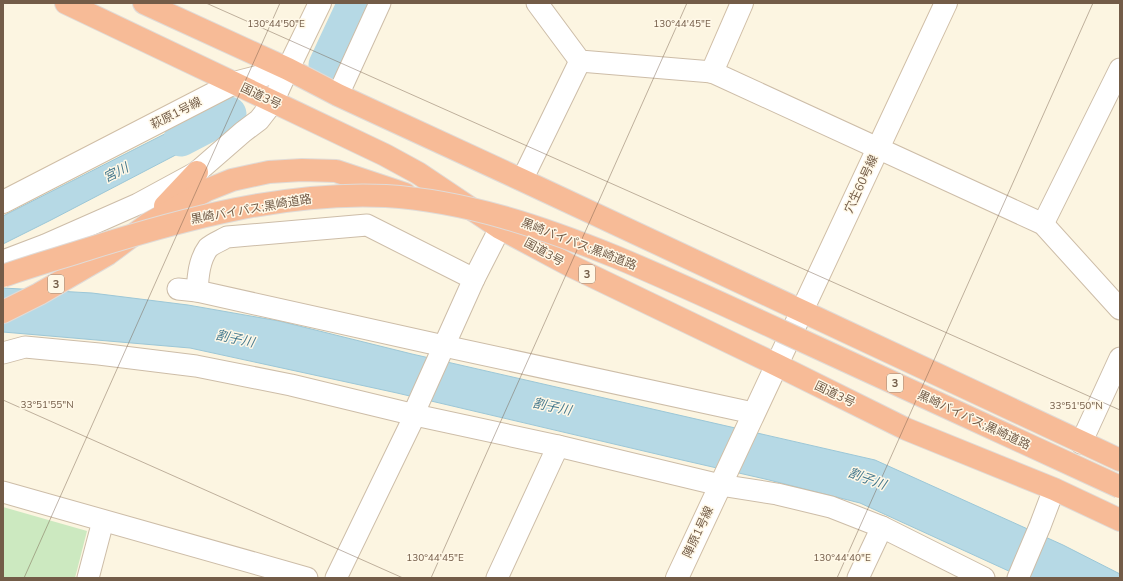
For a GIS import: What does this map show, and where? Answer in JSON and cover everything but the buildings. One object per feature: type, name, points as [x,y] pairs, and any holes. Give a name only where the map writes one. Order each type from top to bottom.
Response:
[{"type":"highway","name":"国道3号","points":[[66,3],[385,155],[418,173],[500,228],[571,266],[906,429],[1054,489],[1120,520]]},
{"type":"highway","name":"3","points":[[144,3],[288,69],[338,95],[1120,460]]},
{"type":"highway","name":"3","points":[[3,312],[39,294],[108,254],[148,224],[207,190],[232,180],[269,172],[302,170],[336,171],[500,228]]},
{"type":"highway","name":"3","points":[[148,224],[197,172]]},
{"type":"highway","name":"黒崎バイパス;黒崎道路","points":[[3,276],[204,215],[266,204],[327,197],[386,196],[450,204],[507,218],[578,241],[670,279],[1120,487]]},
{"type":"street","points":[[3,261],[44,245],[138,204],[197,172],[243,132],[260,120],[273,102],[320,3]]},
{"type":"street","points":[[338,95],[380,3]]},
{"type":"street","points":[[537,3],[580,60],[712,72],[1043,224],[1120,309]]},
{"type":"street","points":[[712,72],[742,3]]},
{"type":"street","name":"穴生60号線","points":[[751,417],[802,312],[946,3]]},
{"type":"street","points":[[522,180],[580,60]]},
{"type":"street","points":[[1043,224],[1112,108],[1120,68]]},
{"type":"street","name":"萩原1号線","points":[[3,202],[234,83],[288,69]]},
{"type":"street","points":[[474,279],[367,225],[227,237],[209,248],[202,260],[198,277],[188,290],[443,350],[751,417]]},
{"type":"street","points":[[336,578],[416,410],[474,279],[500,228]]},
{"type":"street","points":[[3,353],[25,347],[99,354],[196,366],[416,410],[558,446],[723,479],[831,507],[882,527],[984,578]]},
{"type":"street","points":[[1081,443],[1120,358]]},
{"type":"street","name":"陣原1号線","points":[[677,578],[751,417]]},
{"type":"street","points":[[497,578],[558,446]]},
{"type":"street","points":[[1018,578],[1054,489]]},
{"type":"street","points":[[3,492],[308,578]]},
{"type":"street","points":[[88,578],[103,521]]},
{"type":"street","points":[[858,578],[882,527]]},
{"type":"green space","points":[[3,507],[87,531],[75,578],[3,578]]},
{"type":"water","points":[[210,111],[237,123],[3,244],[3,216]]},
{"type":"water","name":"割子川","points":[[3,288],[92,293],[188,305],[279,321],[412,354],[875,460],[1063,545],[1120,574],[1120,578],[1024,578],[860,503],[765,479],[397,393],[190,348],[3,332]]},
{"type":"waterway","name":"宮川","points":[[326,65],[355,3]]},
{"type":"waterway","name":"宮川","points":[[181,139],[229,114]]}]
